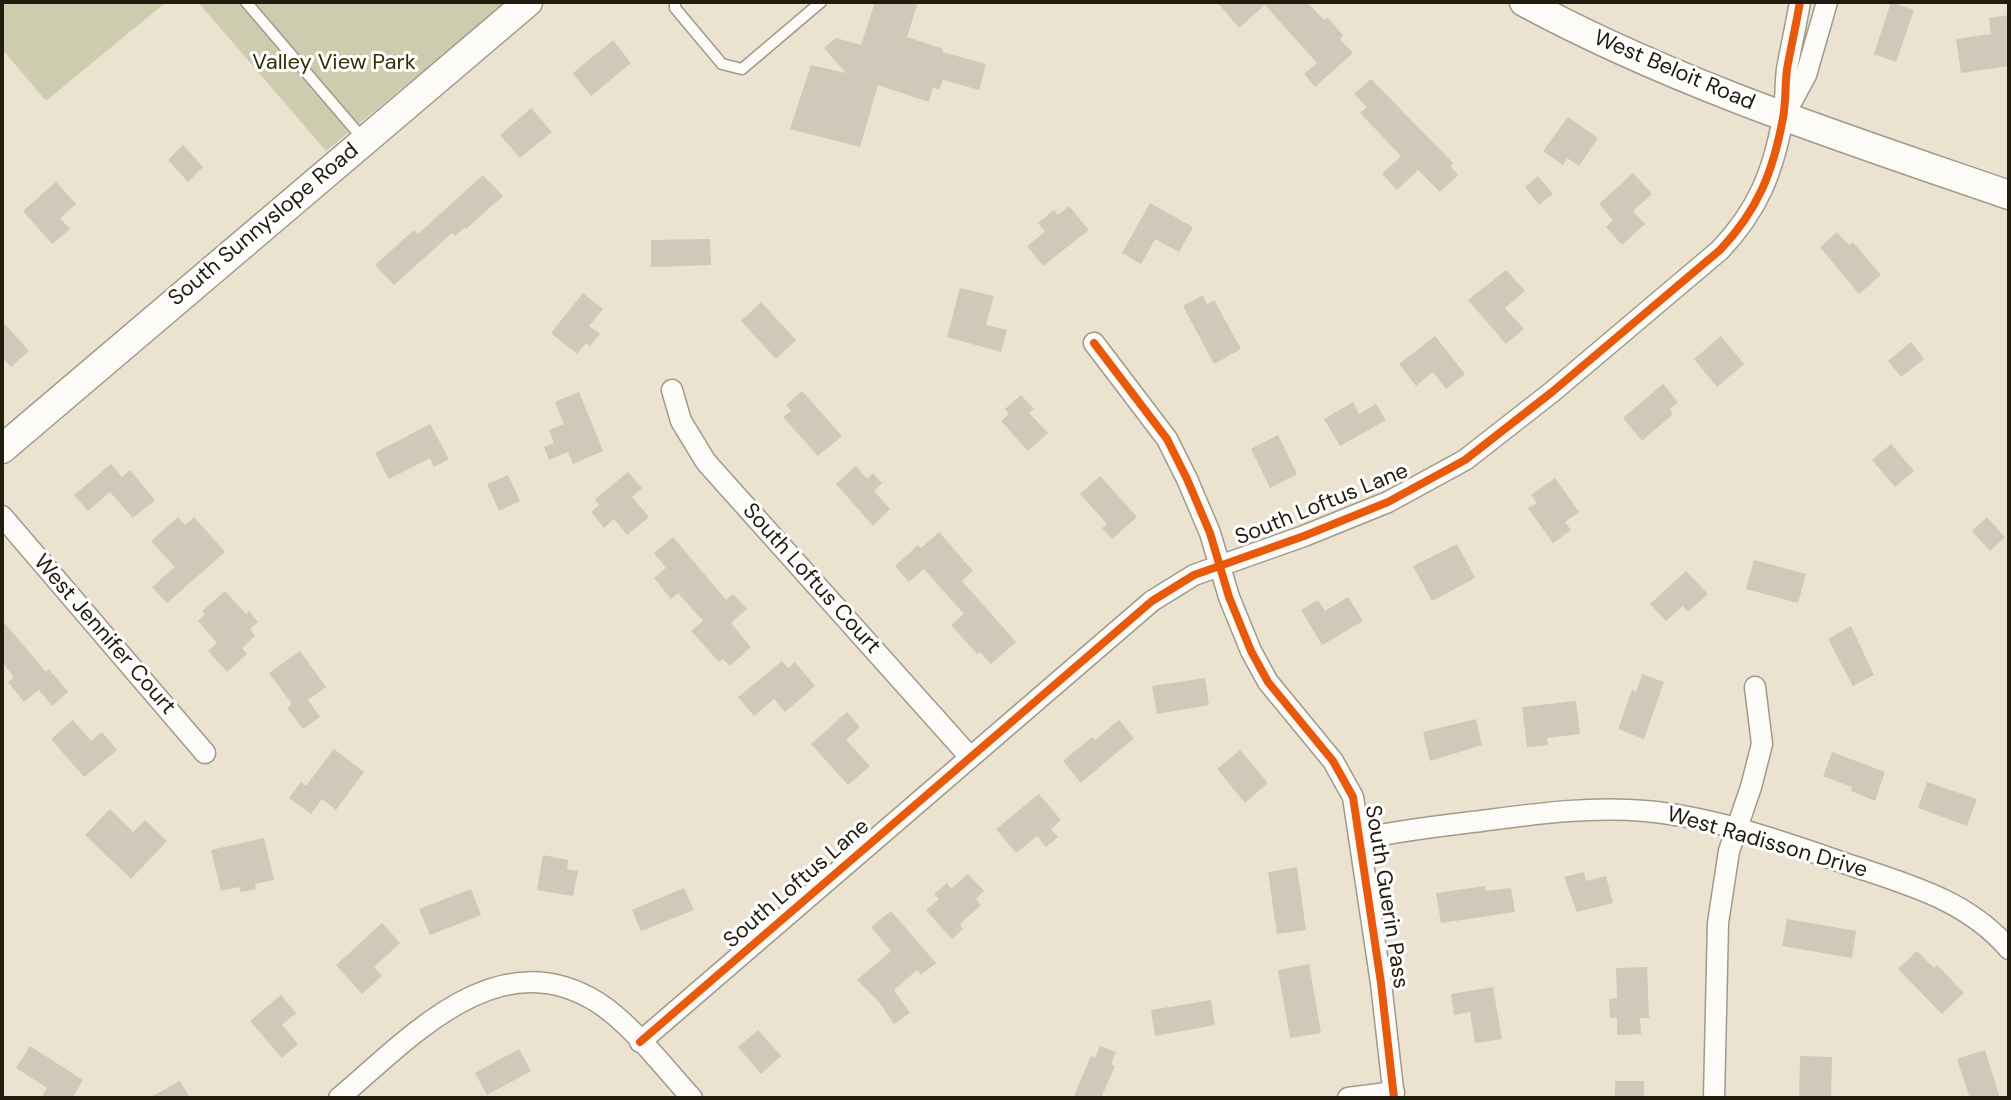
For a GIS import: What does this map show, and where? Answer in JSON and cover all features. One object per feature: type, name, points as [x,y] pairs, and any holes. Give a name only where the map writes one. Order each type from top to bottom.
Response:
[{"type":"street","name":"South Sunnyslope Road","points":[[2,449],[528,2]]},
{"type":"street","name":"West Beloit Road","points":[[1524,2],[1626,53],[1783,117],[2009,195]]},
{"type":"street","points":[[1783,117],[1787,70],[1800,2]]},
{"type":"street","points":[[1783,117],[1806,75],[1827,2]]},
{"type":"street","name":"South Loftus Lane","points":[[640,1042],[1152,601],[1194,575],[1388,502],[1465,460],[1506,430],[1720,250],[1738,231],[1758,202],[1783,117]]},
{"type":"street","name":"South Guerin Pass","points":[[1094,343],[1167,439],[1187,479],[1251,651],[1268,682],[1333,761],[1353,797],[1394,1095]]},
{"type":"street","name":"South Loftus Court","points":[[672,390],[681,421],[706,462],[970,757]]},
{"type":"street","name":"West Jennifer Court","points":[[2,516],[205,753]]},
{"type":"street","points":[[1714,1098],[1718,923],[1723,877],[1762,744],[1755,687]]},
{"type":"street","name":"West Radisson Drive","points":[[1361,839],[1431,825],[1602,808],[1682,816],[1924,889],[1976,917],[2008,947]]},
{"type":"street","points":[[339,1098],[445,1011],[478,992],[504,984],[541,982],[567,987],[599,1003],[692,1098]]},
{"type":"street","points":[[1348,1098],[1394,1095]]},
{"type":"lane","points":[[246,2],[364,140]]},
{"type":"lane","points":[[675,2],[675,8],[722,64],[742,69],[821,2]]},
{"type":"green space","points":[[2,2],[166,2],[46,101],[2,49]]},
{"type":"green space","name":"Valley View Park","points":[[198,2],[506,2],[326,151]]},
{"type":"building","points":[[875,2],[918,2],[907,37],[943,49],[942,52],[986,64],[979,90],[943,80],[939,90],[933,87],[929,102],[878,85],[860,147],[790,129],[811,65],[846,73],[824,48],[836,38],[861,45]]},
{"type":"building","points":[[1217,2],[1307,2],[1324,20],[1327,17],[1343,35],[1340,39],[1353,53],[1315,87],[1304,74],[1317,63],[1265,5],[1239,28]]},
{"type":"building","points":[[1891,2],[1914,10],[1896,62],[1874,54]]},
{"type":"building","points":[[2009,15],[2009,66],[1961,73],[1956,39],[1991,34],[1989,18]]},
{"type":"building","points":[[613,40],[631,63],[591,96],[573,73]]},
{"type":"building","points":[[1371,79],[1453,163],[1450,166],[1458,175],[1440,192],[1418,170],[1397,190],[1382,174],[1401,156],[1360,113],[1367,107],[1354,94]]},
{"type":"building","points":[[531,108],[552,132],[520,158],[500,135]]},
{"type":"building","points":[[1568,117],[1598,138],[1579,166],[1567,158],[1563,165],[1543,151]]},
{"type":"building","points":[[183,145],[203,167],[188,182],[168,160]]},
{"type":"building","points":[[1633,173],[1652,194],[1633,211],[1645,224],[1622,245],[1606,227],[1613,220],[1599,204]]},
{"type":"building","points":[[483,175],[503,196],[466,229],[455,236],[452,233],[394,285],[375,265],[414,230],[418,234]]},
{"type":"building","points":[[1538,176],[1553,194],[1539,205],[1525,187]]},
{"type":"building","points":[[56,182],[76,204],[60,218],[70,229],[52,244],[23,211]]},
{"type":"building","points":[[1150,203],[1193,227],[1179,252],[1155,239],[1141,264],[1122,253]]},
{"type":"building","points":[[1069,206],[1089,230],[1043,266],[1027,246],[1045,232],[1038,223],[1054,210],[1058,215]]},
{"type":"building","points":[[1837,232],[1849,245],[1853,242],[1881,275],[1859,294],[1820,247]]},
{"type":"building","points":[[710,239],[711,265],[651,267],[651,240]]},
{"type":"building","points":[[1506,270],[1525,291],[1505,308],[1524,329],[1506,344],[1468,300]]},
{"type":"building","points":[[960,288],[994,296],[986,325],[1007,330],[1001,352],[947,337]]},
{"type":"building","points":[[583,293],[603,309],[589,326],[600,334],[590,346],[586,343],[577,354],[551,333]]},
{"type":"building","points":[[1203,295],[1207,304],[1214,300],[1241,349],[1214,364],[1183,306]]},
{"type":"building","points":[[761,302],[796,340],[776,359],[741,321]]},
{"type":"building","points":[[2,321],[29,351],[11,367],[2,357]]},
{"type":"building","points":[[1435,336],[1465,374],[1446,389],[1433,372],[1416,386],[1399,364]]},
{"type":"building","points":[[1721,336],[1744,364],[1717,387],[1694,359]]},
{"type":"building","points":[[1911,342],[1924,359],[1901,377],[1888,361]]},
{"type":"building","points":[[1663,384],[1678,402],[1670,409],[1673,414],[1642,441],[1623,418]]},
{"type":"building","points":[[802,391],[842,436],[818,456],[783,417],[791,411],[786,405]]},
{"type":"building","points":[[579,392],[603,451],[573,464],[568,452],[549,460],[544,447],[554,443],[549,430],[564,424],[555,402]]},
{"type":"building","points":[[1021,395],[1034,409],[1029,413],[1048,433],[1028,451],[1001,421],[1009,414],[1005,409]]},
{"type":"building","points":[[1353,402],[1359,414],[1376,404],[1386,420],[1340,446],[1324,419]]},
{"type":"building","points":[[430,424],[449,459],[434,467],[430,458],[389,479],[375,453]]},
{"type":"building","points":[[1278,435],[1297,474],[1270,488],[1251,449]]},
{"type":"building","points":[[1891,444],[1914,471],[1895,487],[1872,460]]},
{"type":"building","points":[[111,464],[122,477],[130,470],[155,500],[133,518],[110,492],[88,511],[74,495]]},
{"type":"building","points":[[856,466],[867,479],[873,473],[882,483],[874,491],[890,509],[873,526],[836,484]]},
{"type":"building","points":[[628,472],[642,488],[632,497],[649,517],[627,535],[614,519],[604,528],[591,512],[599,505],[595,499]]},
{"type":"building","points":[[508,475],[520,501],[499,511],[487,484]]},
{"type":"building","points":[[1100,476],[1137,517],[1112,539],[1102,528],[1107,524],[1080,494]]},
{"type":"building","points":[[1555,478],[1579,512],[1565,522],[1571,530],[1553,543],[1528,508],[1537,503],[1531,495]]},
{"type":"building","points":[[178,517],[185,525],[194,517],[225,552],[167,603],[152,587],[175,567],[151,541]]},
{"type":"building","points":[[1987,517],[2005,537],[1990,551],[1972,531]]},
{"type":"building","points":[[939,532],[973,571],[962,581],[1016,642],[991,664],[980,652],[977,654],[951,625],[964,614],[924,569],[909,582],[895,566],[918,545],[921,548]]},
{"type":"building","points":[[673,537],[726,600],[733,594],[747,609],[731,623],[751,647],[730,666],[723,659],[719,662],[691,631],[703,621],[678,593],[671,599],[654,578],[666,568],[654,553]]},
{"type":"building","points":[[1457,544],[1475,578],[1432,601],[1413,566]]},
{"type":"building","points":[[1754,560],[1806,574],[1798,603],[1746,589]]},
{"type":"building","points":[[1686,571],[1708,594],[1688,612],[1683,606],[1666,621],[1650,604]]},
{"type":"building","points":[[225,591],[258,622],[250,629],[255,636],[242,648],[247,654],[227,672],[208,651],[217,643],[198,621],[205,614],[202,611]]},
{"type":"building","points":[[1348,597],[1363,621],[1322,645],[1301,610],[1318,600],[1325,611]]},
{"type":"building","points":[[2,620],[46,672],[49,669],[68,692],[52,706],[39,690],[24,702],[8,682],[14,677],[2,662]]},
{"type":"building","points":[[1851,626],[1874,675],[1853,686],[1828,639]]},
{"type":"building","points":[[300,651],[326,687],[308,700],[320,717],[303,729],[287,708],[292,704],[269,673]]},
{"type":"building","points":[[782,661],[788,668],[795,662],[815,686],[785,712],[774,699],[754,716],[738,697]]},
{"type":"building","points":[[1642,674],[1664,682],[1644,739],[1618,729],[1632,690],[1636,692]]},
{"type":"building","points":[[1205,678],[1209,705],[1157,714],[1152,686]]},
{"type":"building","points":[[1576,701],[1580,734],[1547,738],[1548,745],[1527,747],[1522,707]]},
{"type":"building","points":[[847,712],[860,727],[846,740],[870,766],[848,785],[811,744]]},
{"type":"building","points":[[1476,719],[1482,745],[1430,761],[1423,732]]},
{"type":"building","points":[[73,720],[91,741],[102,732],[117,750],[84,777],[51,739]]},
{"type":"building","points":[[1119,720],[1134,738],[1081,783],[1063,761]]},
{"type":"building","points":[[334,749],[364,772],[336,810],[322,799],[311,814],[289,798],[301,782],[306,786]]},
{"type":"building","points":[[1240,750],[1268,783],[1245,803],[1217,769]]},
{"type":"building","points":[[1832,752],[1885,772],[1875,801],[1851,791],[1852,787],[1823,776]]},
{"type":"building","points":[[1927,782],[1977,799],[1967,826],[1918,808]]},
{"type":"building","points":[[1039,794],[1061,820],[1051,829],[1058,837],[1046,847],[1037,836],[1016,853],[996,829]]},
{"type":"building","points":[[110,809],[133,832],[145,820],[167,841],[131,879],[85,835]]},
{"type":"building","points":[[264,838],[274,880],[255,884],[256,889],[241,892],[239,887],[221,891],[211,850]]},
{"type":"building","points":[[543,855],[568,860],[567,869],[578,871],[573,896],[537,890]]},
{"type":"building","points":[[1297,867],[1306,930],[1277,934],[1268,872]]},
{"type":"building","points":[[1584,872],[1586,881],[1606,876],[1613,903],[1577,912],[1564,877]]},
{"type":"building","points":[[968,874],[984,891],[976,899],[981,905],[960,924],[963,929],[952,939],[926,910],[939,899],[934,894],[947,883],[951,889]]},
{"type":"building","points":[[1485,886],[1486,891],[1511,888],[1515,912],[1441,923],[1436,893]]},
{"type":"building","points":[[684,888],[694,910],[641,931],[632,910]]},
{"type":"building","points":[[471,889],[481,915],[430,935],[419,909]]},
{"type":"building","points":[[891,911],[936,963],[921,975],[917,970],[894,990],[910,1013],[894,1024],[879,1002],[857,980],[891,951],[871,927]]},
{"type":"building","points":[[1787,919],[1856,931],[1852,958],[1782,946]]},
{"type":"building","points":[[382,923],[400,943],[374,967],[382,976],[362,994],[336,965]]},
{"type":"building","points":[[1917,951],[1934,968],[1937,965],[1964,993],[1942,1014],[1898,969]]},
{"type":"building","points":[[1309,964],[1321,1033],[1290,1038],[1278,970]]},
{"type":"building","points":[[1647,967],[1649,1018],[1640,1018],[1641,1034],[1617,1035],[1617,1018],[1610,1018],[1609,999],[1617,998],[1616,968]]},
{"type":"building","points":[[1493,987],[1502,1039],[1475,1043],[1470,1012],[1454,1015],[1451,994]]},
{"type":"building","points":[[281,995],[296,1013],[282,1025],[298,1044],[282,1058],[250,1021]]},
{"type":"building","points":[[1211,1000],[1215,1025],[1155,1036],[1151,1010]]},
{"type":"building","points":[[758,1030],[781,1056],[761,1074],[738,1047]]},
{"type":"building","points":[[30,1046],[83,1080],[72,1098],[41,1098],[47,1088],[16,1068]]},
{"type":"building","points":[[1100,1046],[1116,1052],[1111,1064],[1115,1066],[1101,1098],[1073,1098],[1091,1056],[1095,1058]]},
{"type":"building","points":[[519,1049],[531,1071],[487,1095],[475,1073]]},
{"type":"building","points":[[1985,1050],[2000,1098],[1970,1098],[1957,1059]]},
{"type":"building","points":[[1800,1056],[1832,1057],[1831,1098],[1799,1098]]},
{"type":"building","points":[[180,1081],[190,1098],[149,1098]]},
{"type":"building","points":[[1615,1081],[1644,1081],[1644,1098],[1615,1098]]},
{"type":"cycle path","points":[[640,1042],[1152,601],[1194,575],[1388,502],[1465,460],[1552,392],[1720,250],[1754,205],[1769,173],[1783,118],[1787,69],[1800,2]]},
{"type":"cycle path","points":[[1094,343],[1167,439],[1210,533],[1229,597],[1251,651],[1268,682],[1333,761],[1353,797],[1381,983],[1394,1098]]}]
